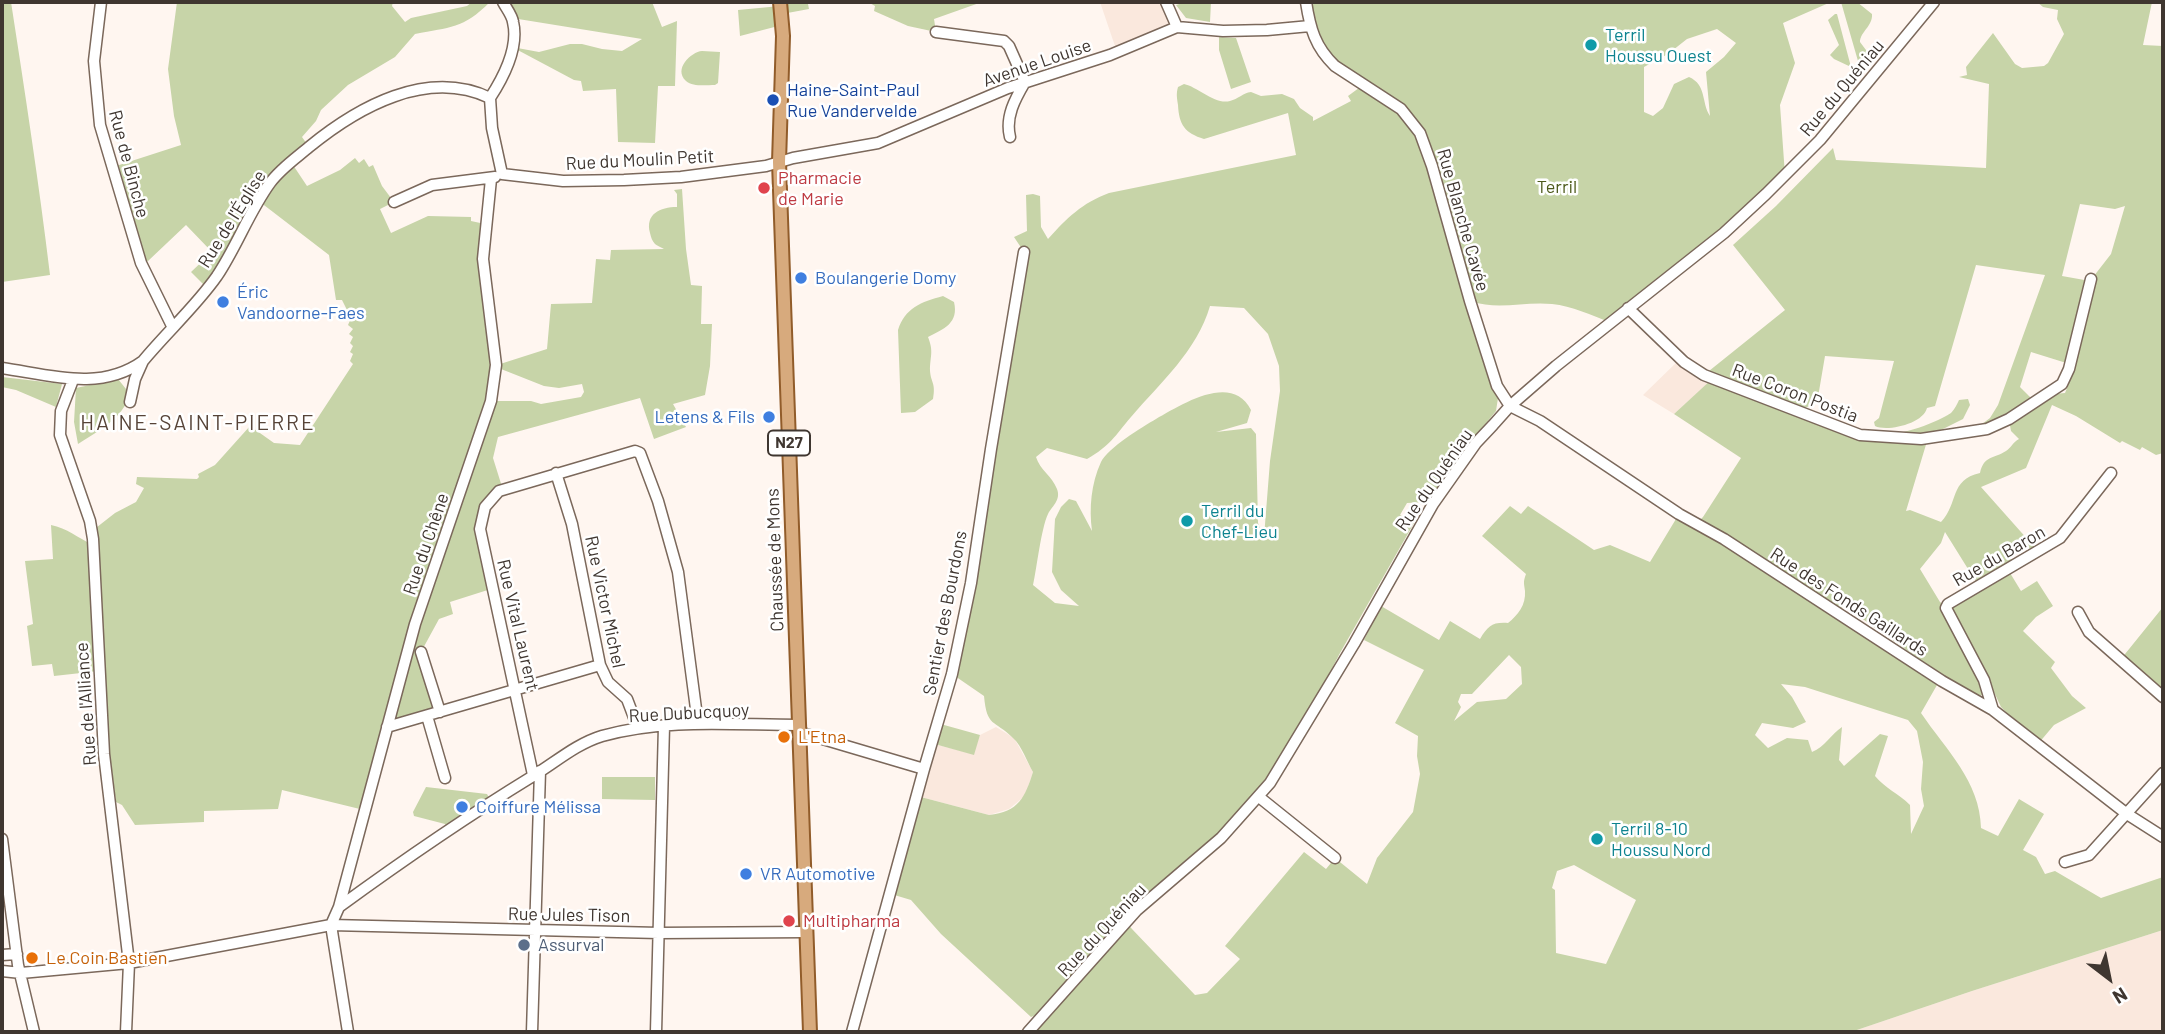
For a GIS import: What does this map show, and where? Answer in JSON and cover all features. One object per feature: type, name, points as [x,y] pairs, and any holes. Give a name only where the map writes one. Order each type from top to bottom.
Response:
[{"type":"main road","name":"Chaussée de Mons","points":[[780,2],[783,50],[779,162],[810,1032]]},
{"type":"street","name":"Rue de Binche","points":[[101,2],[94,61],[100,125],[141,263],[172,326]]},
{"type":"street","points":[[394,202],[432,186],[491,179],[502,174],[489,98],[502,76],[514,33],[512,18],[503,2]]},
{"type":"street","points":[[1166,2],[1177,27]]},
{"type":"street","points":[[1306,2],[1310,26]]},
{"type":"street","name":"Rue du Quéniau","points":[[1028,1032],[1137,910],[1206,853],[1259,797],[1354,643],[1433,504],[1476,443],[1510,406],[1724,233],[1820,140],[1934,2]]},
{"type":"street","name":"Avenue Louise","points":[[779,162],[878,143],[1025,82],[1117,52],[1177,27],[1256,30],[1310,26]]},
{"type":"street","name":"Rue Blanche Cavée","points":[[1310,26],[1316,44],[1335,66],[1401,109],[1420,133],[1497,386],[1510,406]]},
{"type":"street","points":[[936,32],[1004,41],[1009,46],[1025,82],[1013,105],[1009,121],[1010,137]]},
{"type":"street","name":"Rue de l'Église","points":[[130,402],[135,379],[143,361],[217,276],[276,175],[336,126],[361,109],[390,97],[448,87],[489,98]]},
{"type":"street","name":"Rue du Moulin Petit","points":[[502,174],[563,181],[624,180],[683,177],[779,162]]},
{"type":"street","name":"Rue du Chêne","points":[[331,925],[415,624],[481,432],[496,377],[483,259],[491,179]]},
{"type":"street","name":"Sentier des Bourdons","points":[[852,1032],[923,769],[952,674],[971,583],[990,449],[1024,252]]},
{"type":"street","name":"Rue Coron Postia","points":[[1628,309],[1684,362],[1701,374],[1860,435],[1921,439],[1987,429],[2010,419],[2062,384],[2091,279]]},
{"type":"street","name":"Rue de l'Église","points":[[2,368],[73,380],[97,379],[121,374],[143,361]]},
{"type":"street","name":"Rue de l'Alliance","points":[[73,380],[61,411],[60,427],[62,444],[92,531],[104,754],[129,962],[126,1032]]},
{"type":"street","name":"Rue des Fonds Gaillards","points":[[1510,406],[1540,421],[1679,514],[1736,547],[1968,697],[1993,709],[2127,814],[2163,836]]},
{"type":"street","points":[[556,473],[635,451],[640,453],[659,501],[678,572],[698,724]]},
{"type":"street","name":"Rue Vital Laurent","points":[[532,1032],[537,773],[481,529],[485,507],[494,495],[503,489],[556,473]]},
{"type":"street","name":"Rue Victor Michel","points":[[556,473],[572,524],[600,665],[608,682],[627,699],[638,728]]},
{"type":"street","name":"Rue du Baron","points":[[1993,709],[1984,680],[1946,608],[2060,538],[2111,473]]},
{"type":"street","points":[[2078,611],[2089,632],[2163,697]]},
{"type":"street","points":[[421,652],[440,712]]},
{"type":"street","points":[[387,727],[600,665]]},
{"type":"street","points":[[427,716],[445,778]]},
{"type":"street","name":"Rue Dubucquoy","points":[[338,907],[448,829],[583,742],[638,728],[698,724],[798,728],[923,769]]},
{"type":"street","points":[[656,1032],[664,726]]},
{"type":"street","points":[[2064,862],[2089,855],[2163,774]]},
{"type":"street","points":[[1259,797],[1335,858]]},
{"type":"street","points":[[2,839],[19,964],[34,1032]]},
{"type":"street","points":[[331,925],[348,1032]]},
{"type":"street","name":"Rue Jules Tison","points":[[19,964],[129,962],[331,925],[659,933],[806,932]]},
{"type":"street","points":[[2,955],[19,964]]},
{"type":"street","points":[[2,969],[19,964]]},
{"type":"shaded area","points":[[1100,2],[1166,2],[1176,25],[1117,52]]},
{"type":"shaded area","points":[[1680,359],[1713,379],[1674,414],[1643,395]]},
{"type":"shaded area","points":[[996,727],[1014,738],[1033,772],[1025,796],[1009,809],[989,815],[917,796],[931,743],[973,754],[980,735]]},
{"type":"shaded area","points":[[2163,930],[2163,1032],[1851,1032],[1972,991]]},
{"type":"green space","points":[[2,2],[11,2],[50,275],[2,282]]},
{"type":"green space","points":[[177,2],[393,2],[392,6],[405,22],[411,18],[467,6],[472,2],[490,2],[464,22],[415,34],[395,57],[348,85],[321,110],[316,121],[302,137],[309,147],[291,162],[307,186],[340,170],[355,158],[359,163],[364,159],[369,167],[373,165],[382,186],[394,202],[380,209],[391,233],[428,216],[471,217],[471,221],[485,224],[483,242],[497,365],[547,349],[551,304],[592,303],[596,259],[610,260],[611,250],[664,249],[652,240],[650,221],[660,210],[677,207],[677,194],[674,190],[682,189],[691,285],[702,286],[701,324],[712,324],[710,366],[705,395],[673,404],[686,427],[654,439],[640,398],[498,437],[493,458],[503,490],[481,518],[494,588],[450,602],[453,614],[439,619],[421,652],[440,712],[387,727],[364,810],[282,790],[278,809],[204,811],[204,822],[135,825],[122,805],[116,802],[99,671],[54,676],[52,664],[32,666],[27,626],[33,624],[25,561],[53,559],[51,525],[93,545],[92,531],[115,513],[136,502],[144,488],[136,484],[137,477],[197,479],[198,474],[215,465],[250,426],[274,443],[300,445],[353,364],[350,361],[353,354],[350,352],[353,346],[350,343],[353,337],[349,334],[353,329],[348,325],[351,318],[342,300],[336,300],[329,255],[260,202],[207,288],[191,272],[212,252],[186,225],[148,261],[141,263],[113,167],[181,145],[168,69]],"holes":[[[501,369],[544,386],[559,388],[582,384],[584,392],[581,397],[541,404],[531,401],[491,401]]]},
{"type":"green space","points":[[503,2],[652,2],[662,27],[677,21],[675,86],[658,86],[655,143],[618,142],[616,89],[583,91],[581,81],[574,80],[512,47],[539,52],[570,44],[582,44],[622,51],[642,39],[512,18]]},
{"type":"green space","points":[[780,2],[835,2],[808,4],[809,9],[782,14],[782,25],[740,36],[738,10],[780,6]]},
{"type":"green space","points":[[868,2],[982,2],[934,19],[936,32],[908,26],[874,11],[875,6]]},
{"type":"green space","points":[[1186,2],[1211,2],[1210,22],[1186,18],[1176,5]]},
{"type":"green space","name":"Terril","points":[[1306,2],[1831,2],[1783,23],[1795,63],[1780,105],[1785,175],[1766,194],[1609,322],[1559,305],[1542,303],[1501,306],[1471,301],[1498,398],[1496,411],[1456,460],[1427,502],[1407,503],[1400,515],[1414,523],[1340,653],[1287,756],[1259,797],[1126,922],[1195,995],[1207,993],[1240,959],[1225,946],[1304,852],[1326,869],[1335,858],[1367,884],[1377,858],[1413,812],[1420,774],[1418,736],[1395,723],[1424,670],[1364,640],[1381,606],[1439,640],[1450,621],[1480,639],[1491,626],[1508,623],[1523,605],[1526,574],[1482,536],[1510,506],[1521,514],[1528,506],[1594,550],[1610,545],[1650,562],[1679,514],[1696,524],[1741,458],[1674,414],[1712,379],[1704,375],[1785,310],[1733,245],[1833,148],[1836,160],[1986,168],[1989,84],[1959,77],[1967,75],[1966,67],[1993,33],[2015,64],[2022,68],[2044,66],[2048,63],[2064,34],[2057,19],[2058,10],[2043,7],[2037,2],[2152,2],[2143,45],[2163,46],[2163,453],[2156,455],[2142,447],[2140,450],[2122,441],[2120,443],[2076,416],[2052,405],[2026,468],[1981,487],[2037,550],[2033,552],[2023,541],[2006,551],[2014,564],[2007,568],[2021,591],[2037,581],[2053,606],[2036,617],[2023,631],[2055,662],[2051,668],[2072,696],[2086,708],[2054,725],[2038,744],[2001,707],[1988,679],[1982,695],[1977,697],[1843,605],[1837,619],[1937,685],[1921,713],[1968,781],[1975,795],[1981,828],[1998,836],[2019,799],[2044,814],[2023,850],[2036,857],[2045,874],[2055,871],[2101,898],[2163,877],[2163,930],[1851,1032],[1028,1032],[1038,1014],[1031,1017],[941,934],[911,900],[891,894],[917,796],[989,815],[999,813],[1007,811],[1019,802],[1033,772],[1016,741],[989,718],[984,696],[952,674],[1024,252],[1014,237],[1027,231],[1026,195],[1040,196],[1041,227],[1048,239],[1076,212],[1109,193],[1296,155],[1288,113],[1204,139],[1192,134],[1184,127],[1180,118],[1178,87],[1184,84],[1224,102],[1251,92],[1261,96],[1282,94],[1294,99],[1300,108],[1313,117],[1313,121],[1351,101],[1348,96],[1363,85],[1326,58]],"holes":[[[1717,29],[1736,43],[1706,72],[1710,116],[1699,84],[1689,77],[1674,84],[1663,108],[1653,116],[1644,112],[1644,67],[1668,54],[1687,39]],[[2080,204],[2115,209],[2125,206],[2111,254],[2090,281],[2062,276]],[[1976,265],[2045,275],[1998,405],[1990,418],[1978,427],[2009,420],[2011,431],[2019,439],[2006,451],[1987,460],[1980,473],[1963,481],[1941,522],[1910,510],[1906,511],[1927,437],[1963,419],[1970,405],[1968,399],[1959,400],[1951,413],[1931,423],[1908,431],[1873,436],[1856,434],[1802,409],[1817,403],[1825,356],[1894,361],[1875,426],[1888,428],[1904,425],[1919,418],[1927,408],[1935,406]],[[1210,306],[1244,308],[1268,334],[1279,366],[1280,391],[1270,461],[1264,537],[1258,523],[1256,434],[1251,428],[1216,432],[1247,423],[1251,410],[1242,399],[1232,393],[1206,395],[1179,406],[1150,423],[1105,456],[1093,487],[1092,531],[1076,501],[1069,499],[1061,507],[1055,519],[1052,572],[1061,590],[1079,606],[1055,603],[1033,585],[1041,538],[1048,514],[1058,496],[1055,484],[1036,457],[1047,448],[1087,459],[1102,449],[1176,366],[1196,338]],[[2031,352],[2076,366],[2065,393],[2053,394],[2035,402],[2020,387]],[[1945,532],[1978,585],[1946,607],[1940,602],[1920,569],[1941,543]],[[1509,655],[1521,667],[1522,684],[1506,699],[1477,702],[1454,721],[1461,707],[1458,702],[1461,694],[1472,694]],[[1781,684],[1805,687],[1908,720],[1917,731],[1923,762],[1921,789],[1924,806],[1911,834],[1910,805],[1875,776],[1888,736],[1880,734],[1844,766],[1839,760],[1842,727],[1812,752],[1808,740],[1787,738],[1768,748],[1755,735],[1762,723],[1793,728],[1806,722]],[[1574,865],[1636,900],[1606,964],[1556,953],[1555,890],[1552,888],[1557,871]]]},
{"type":"green space","points":[[1841,2],[1857,2],[1872,14],[1871,22],[1860,42],[1869,54],[1862,62],[1858,61]]},
{"type":"green space","points":[[1835,14],[1851,67],[1830,55],[1839,45],[1828,20]]},
{"type":"green space","points":[[1219,37],[1236,38],[1251,82],[1231,89],[1219,50]]},
{"type":"green space","points":[[702,51],[720,52],[718,83],[715,85],[692,84],[686,81],[681,71],[693,54]]},
{"type":"green space","points":[[943,296],[954,302],[955,309],[949,324],[928,337],[933,399],[915,412],[901,413],[898,330],[905,316],[915,307]]},
{"type":"green space","points":[[2,377],[62,384],[56,407],[2,387]]},
{"type":"green space","points":[[118,379],[130,394],[126,403],[109,424],[78,444],[74,422],[76,388]]},
{"type":"green space","points":[[2163,607],[2163,697],[2121,659]]},
{"type":"green space","points":[[937,723],[980,735],[974,755],[931,743]]},
{"type":"green space","points":[[602,777],[655,777],[655,800],[602,799]]},
{"type":"green space","points":[[426,787],[487,794],[491,801],[448,829],[445,824],[414,816],[413,812]]},
{"type":"place","name":"Terril Houssu Ouest","points":[[1591,45]]},
{"type":"place","name":"Haine-Saint-Paul Rue Vandervelde","points":[[773,100]]},
{"type":"place","name":"Pharmacie de Marie","points":[[764,188]]},
{"type":"place","name":"Boulangerie Domy","points":[[801,278]]},
{"type":"place","name":"Éric Vandoorne-Faes","points":[[223,302]]},
{"type":"place","name":"Letens & Fils","points":[[769,417]]},
{"type":"place","name":"Terril du Chef-Lieu","points":[[1187,521]]},
{"type":"place","name":"L'Etna","points":[[784,737]]},
{"type":"place","name":"Coiffure Mélissa","points":[[462,807]]},
{"type":"place","name":"Terril 8-10 Houssu Nord","points":[[1597,839]]},
{"type":"place","name":"VR Automotive","points":[[746,874]]},
{"type":"place","name":"Multipharma","points":[[789,921]]},
{"type":"place","name":"Assurval","points":[[524,945]]},
{"type":"place","name":"Le Coin Bastien","points":[[32,958]]},
{"type":"district","name":"HAINE-SAINT-PIERRE","points":[[198,423]]}]
